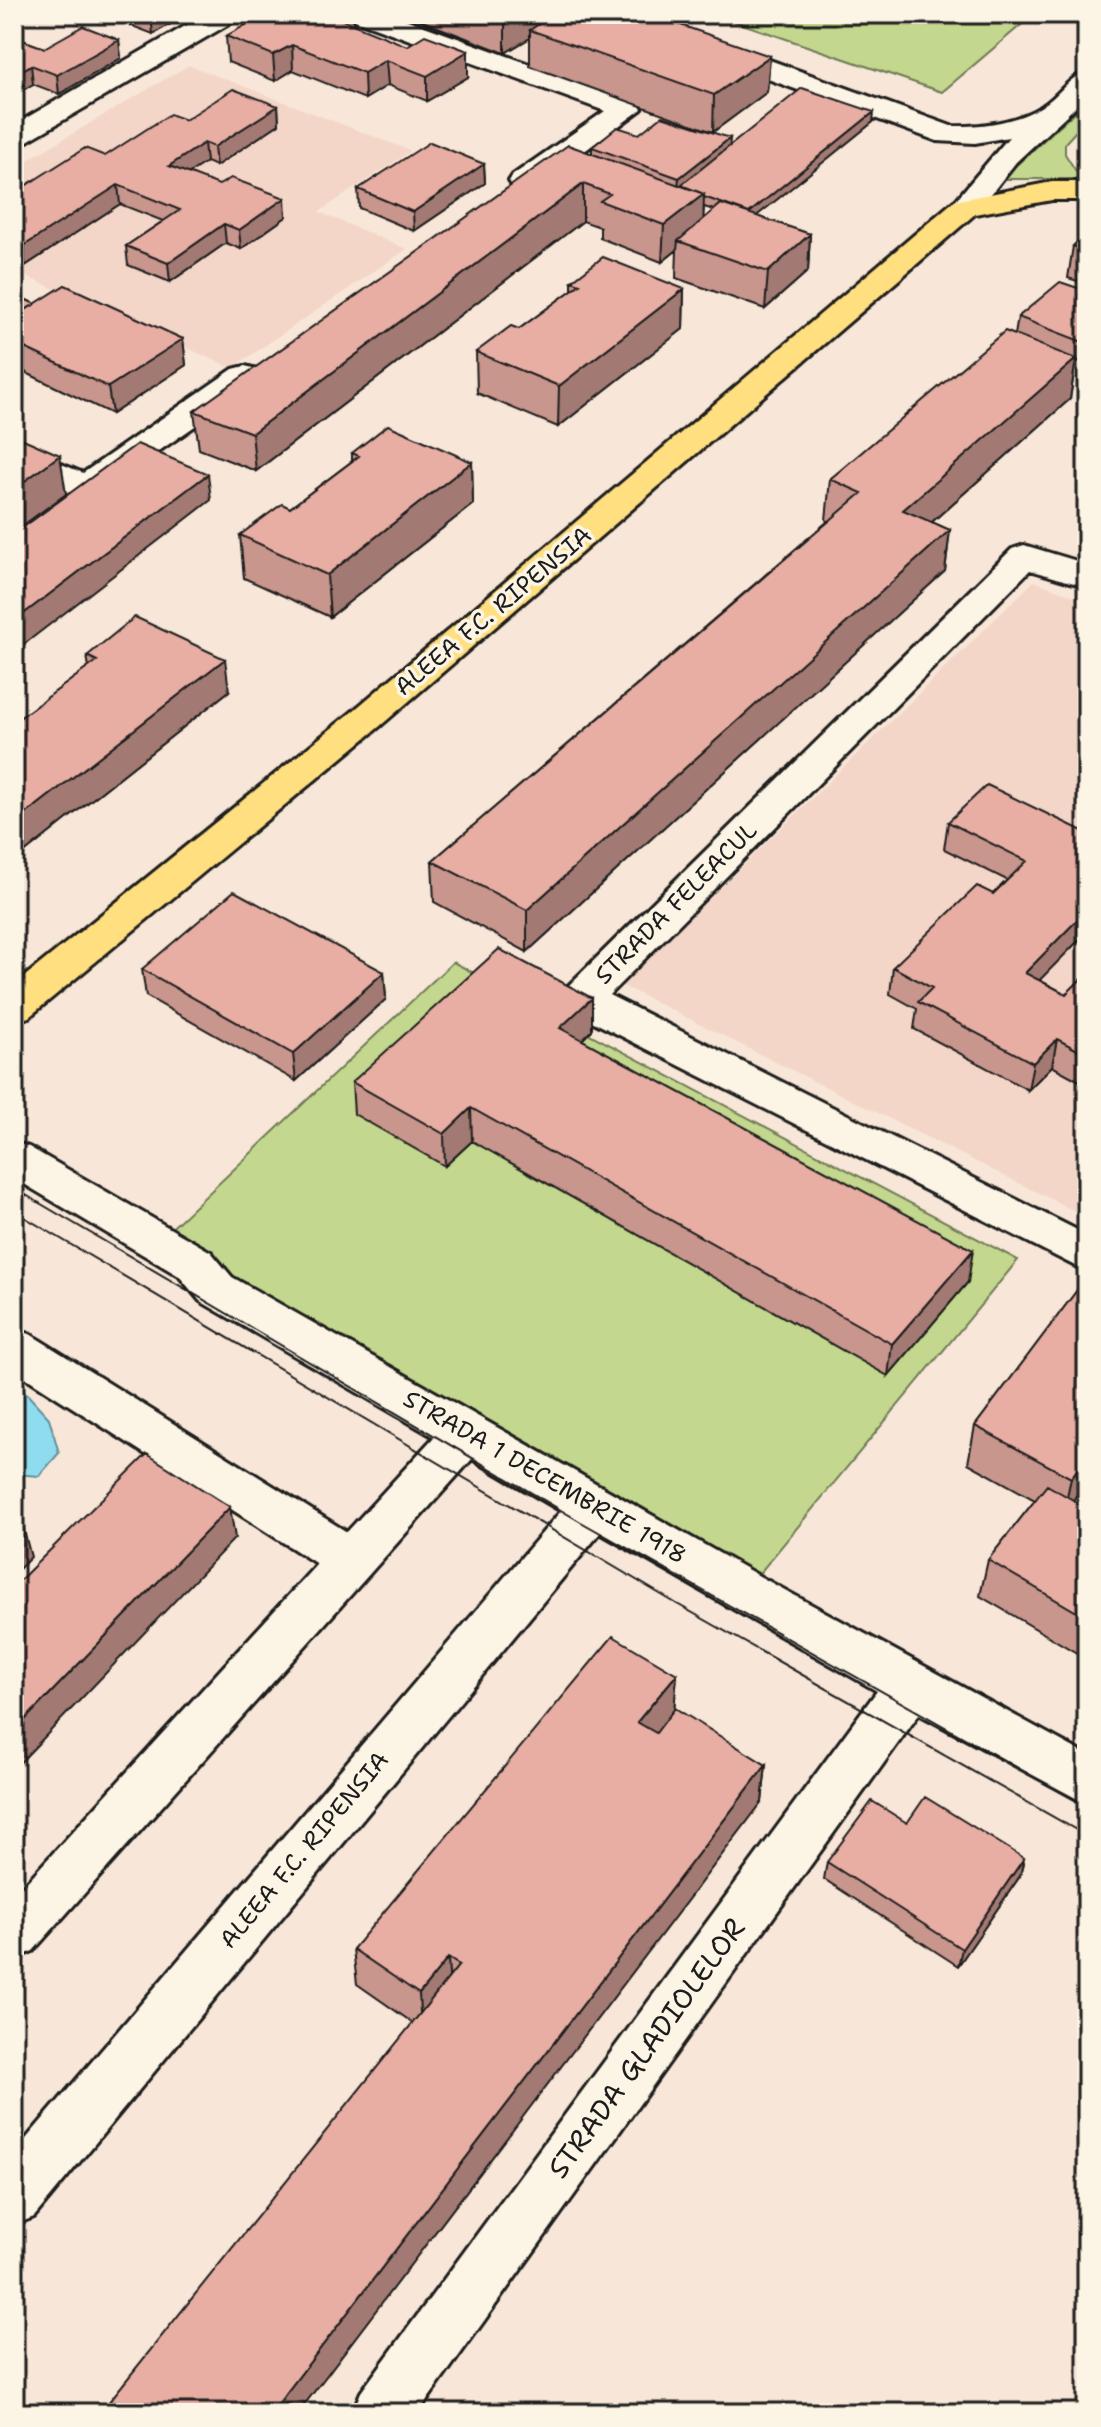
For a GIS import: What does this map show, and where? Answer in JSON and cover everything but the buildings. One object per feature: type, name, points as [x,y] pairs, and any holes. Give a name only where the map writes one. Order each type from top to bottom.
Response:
[{"type":"main road","name":"ALEEA F.C. RIPENSIA","points":[[14,1007],[366,719],[965,207],[1039,193],[1087,191]]},
{"type":"street","points":[[14,137],[226,14]]},
{"type":"street","points":[[365,14],[627,109],[499,198]]},
{"type":"street","points":[[617,14],[947,135],[967,136],[1003,131],[1052,113]]},
{"type":"street","name":"ALEEA F.C. RIPENSIA","points":[[965,207],[1005,156],[1087,81]]},
{"type":"street","points":[[14,454],[85,487],[270,359]]},
{"type":"street","name":"STRADA FELEACUL","points":[[1087,576],[1024,556],[581,998],[1087,1255]]},
{"type":"street","name":"STRADA 1 DECEMBRIE 1918","points":[[14,1158],[195,1264],[216,1289],[744,1592],[1087,1781]]},
{"type":"street","points":[[14,1347],[351,1560]]},
{"type":"street","points":[[14,1934],[467,1432]]},
{"type":"street","name":"ALEEA F.C. RIPENSIA","points":[[14,2197],[595,1505]]},
{"type":"street","name":"STRADA GLADIOLELOR","points":[[382,2413],[912,1683]]},
{"type":"shaded area","points":[[189,65],[411,151],[319,212],[407,249],[232,368],[14,271],[14,168]]},
{"type":"shaded area","points":[[1034,581],[1087,601],[1087,1217],[621,985]]},
{"type":"green space","points":[[713,14],[1034,14],[942,92]]},
{"type":"green space","points":[[1087,101],[1087,119],[1065,143],[1065,154],[1081,179],[1001,179]]},
{"type":"green space","points":[[453,962],[1018,1260],[744,1592],[158,1241]]},
{"type":"water","points":[[14,1380],[49,1418],[59,1453],[39,1476],[14,1474]]},
{"type":"tram line","points":[[14,1188],[581,1522],[1087,1807]]},
{"type":"tram line","points":[[14,1211],[677,1604],[1087,1836]]}]
